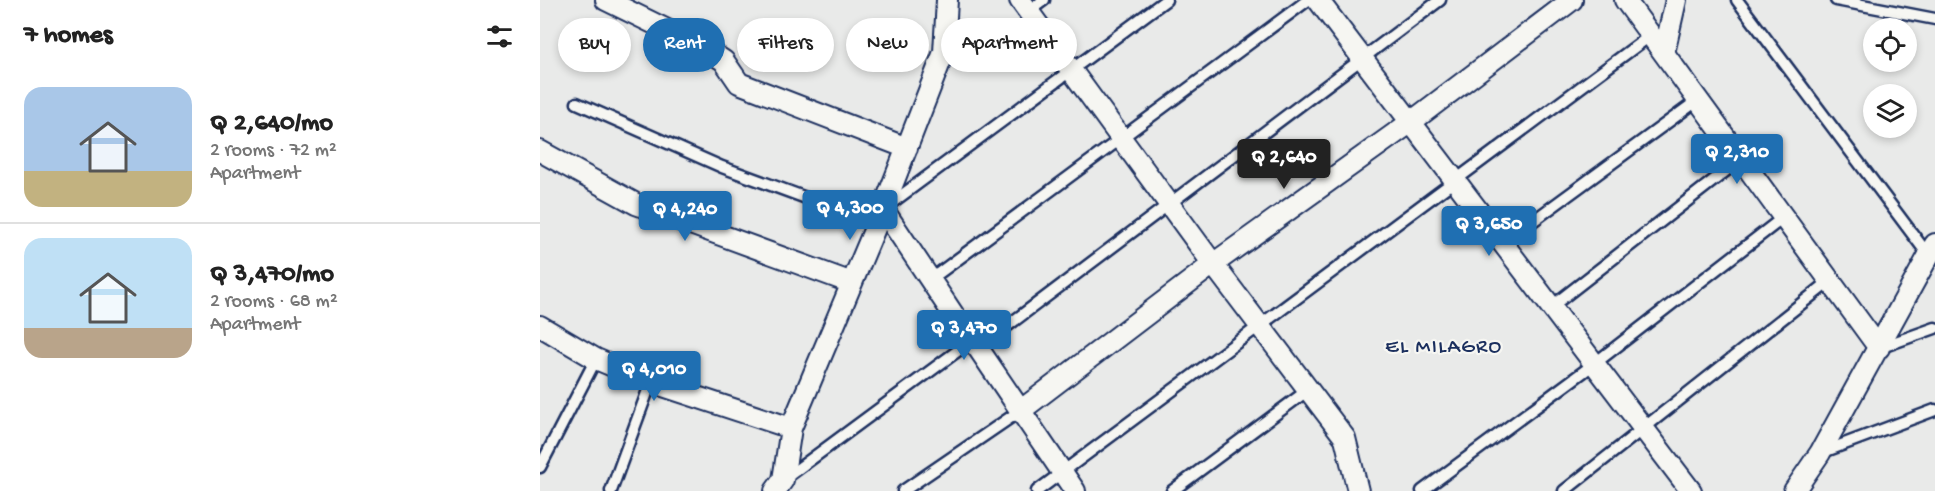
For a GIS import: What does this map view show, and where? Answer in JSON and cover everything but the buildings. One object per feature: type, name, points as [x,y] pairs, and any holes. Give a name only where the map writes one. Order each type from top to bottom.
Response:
[{"type":"street","points":[[606,0],[706,49],[724,61],[739,83],[907,148]]},
{"type":"street","points":[[783,487],[791,428],[880,217],[945,52],[947,0]]},
{"type":"street","points":[[1318,0],[1691,491]]},
{"type":"street","points":[[1020,411],[1213,264],[1410,122],[1572,0]]},
{"type":"street","points":[[1625,0],[1879,348]]},
{"type":"street","points":[[1664,53],[1676,0]]},
{"type":"street","points":[[1031,4],[1040,18]]},
{"type":"street","points":[[1073,72],[1213,264],[1344,438],[1358,491]]},
{"type":"street","points":[[540,151],[636,204],[852,283]]},
{"type":"street","points":[[880,217],[931,279],[1075,491]]},
{"type":"street","points":[[1794,491],[1820,453],[1933,251]]},
{"type":"street","points":[[540,326],[597,359],[651,382],[791,428]]},
{"type":"lane","points":[[1077,66],[1166,0]]},
{"type":"lane","points":[[931,279],[1308,0]]},
{"type":"lane","points":[[783,487],[1170,203],[1440,0]]},
{"type":"lane","points":[[1737,0],[1933,251]]},
{"type":"lane","points":[[1836,0],[1935,19]]},
{"type":"lane","points":[[1037,491],[1651,35]]},
{"type":"lane","points":[[577,103],[722,167],[880,217],[1069,72]]},
{"type":"lane","points":[[1503,243],[1698,100]]},
{"type":"lane","points":[[1551,307],[1741,159]]},
{"type":"lane","points":[[1422,491],[1594,364],[1784,218]]},
{"type":"lane","points":[[1564,491],[1830,281]]},
{"type":"lane","points":[[1879,348],[1935,328]]},
{"type":"lane","points":[[540,467],[597,359]]},
{"type":"lane","points":[[610,491],[651,382]]},
{"type":"lane","points":[[1172,491],[1308,390]]},
{"type":"lane","points":[[1820,453],[1935,410]]},
{"type":"lane","points":[[903,491],[1020,411]]},
{"type":"district","name":"EL MILAGRO","points":[[1444,345]]}]
